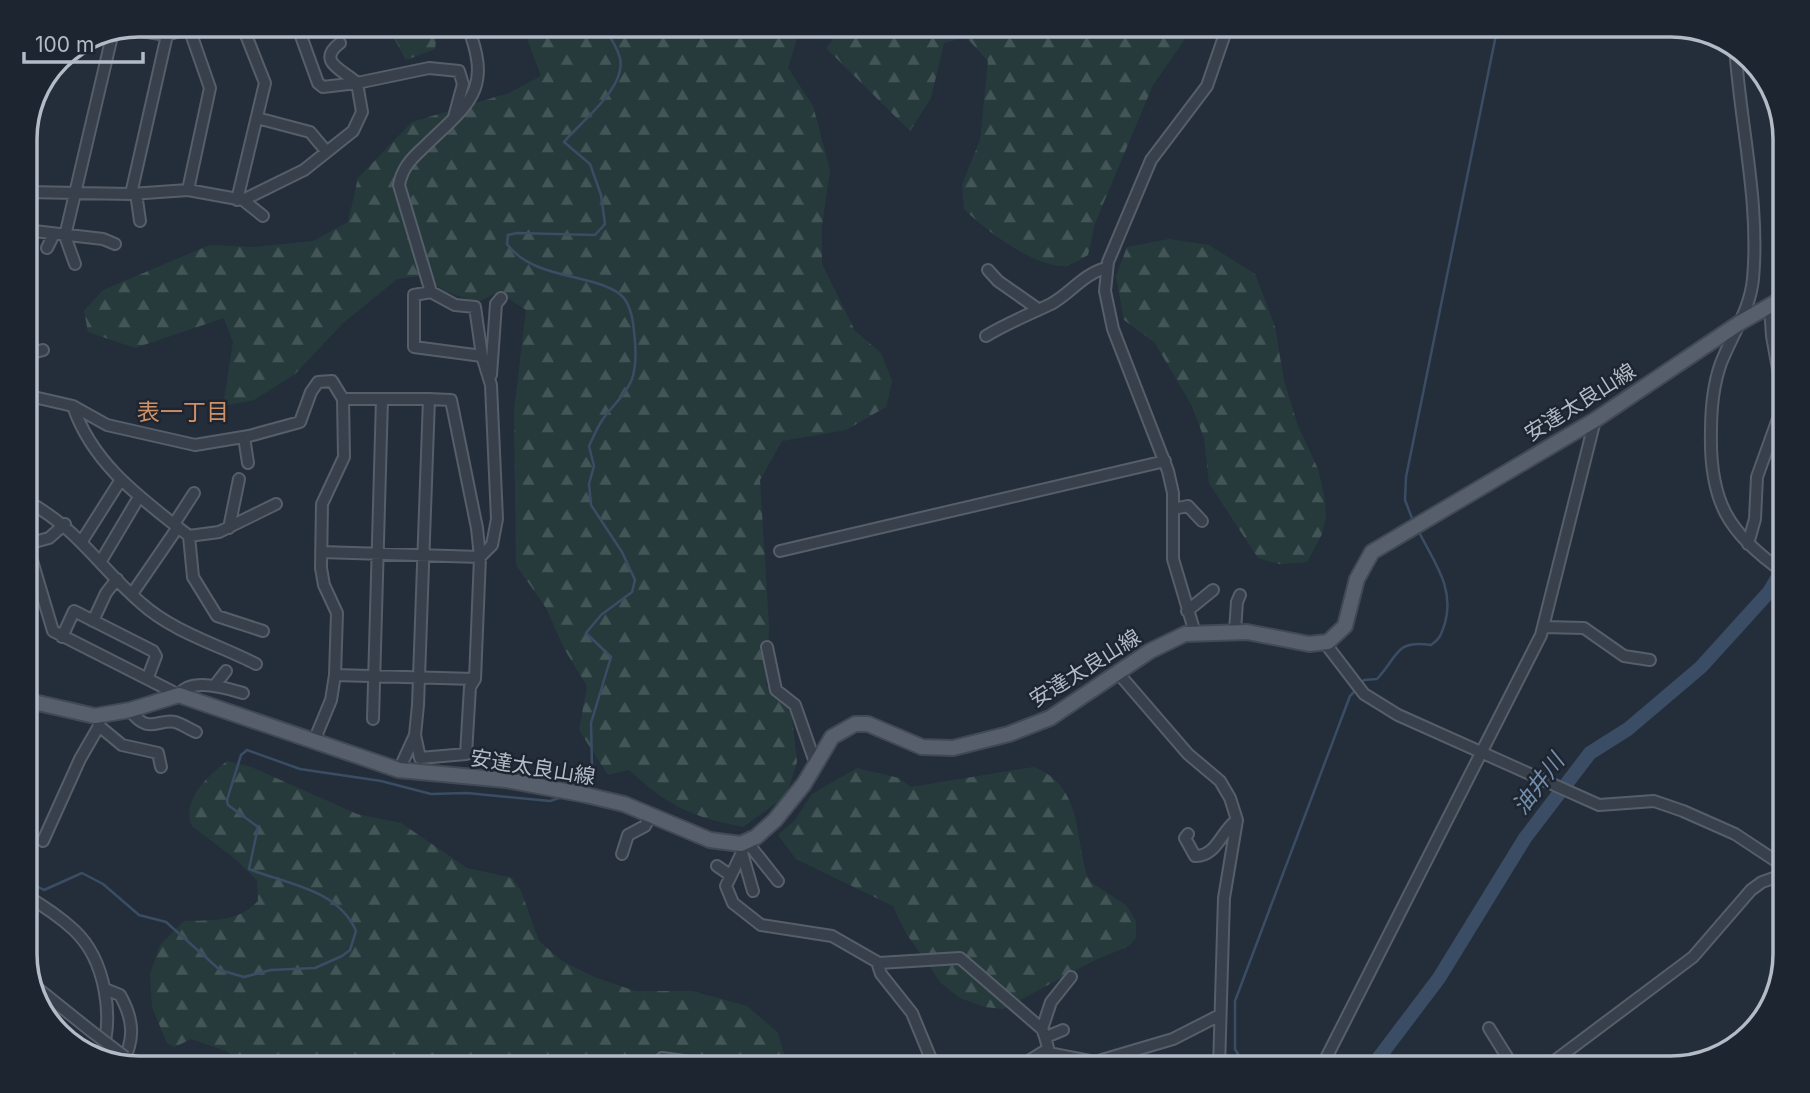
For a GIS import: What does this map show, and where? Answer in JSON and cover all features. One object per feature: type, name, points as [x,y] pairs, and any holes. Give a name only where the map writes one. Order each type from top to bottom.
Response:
[{"type":"main road","name":"安達太良山線","points":[[179,695],[399,770],[506,780],[608,800],[709,840],[745,847],[775,820],[816,765],[832,737],[855,724],[869,724],[922,747],[953,748],[1009,734],[1050,718],[1172,639],[1195,633],[1235,631],[1266,634],[1309,644],[1325,643],[1336,638],[1345,626],[1357,579],[1367,558],[1414,525],[1595,420],[1741,322],[1773,304]]},
{"type":"main road","points":[[37,703],[99,721],[179,695]]},
{"type":"street","points":[[141,221],[134,194],[167,37]]},
{"type":"street","points":[[188,190],[210,88],[196,37]]},
{"type":"street","points":[[240,200],[265,83],[247,37]]},
{"type":"street","points":[[302,37],[318,83],[323,87],[429,68],[453,68],[459,71],[463,84],[453,119]]},
{"type":"street","points":[[431,292],[399,185],[409,162],[469,102],[478,80],[479,58],[472,37]]},
{"type":"street","points":[[1195,633],[1170,544],[1172,484],[1113,329],[1106,300],[1106,268],[1137,186],[1151,160],[1203,94],[1223,37]]},
{"type":"street","points":[[47,248],[60,235],[76,193],[111,42]]},
{"type":"street","points":[[240,200],[304,170],[353,131],[362,112],[357,83],[336,70],[330,61],[332,52],[340,43]]},
{"type":"street","points":[[1737,61],[1755,243],[1753,283],[1741,322],[1720,365],[1714,388],[1710,466],[1720,505],[1733,529],[1773,565]]},
{"type":"street","points":[[257,118],[310,132],[327,152]]},
{"type":"street","points":[[37,192],[134,194],[188,190],[240,200],[263,216]]},
{"type":"street","points":[[37,232],[103,239],[115,244]]},
{"type":"street","points":[[60,235],[75,264]]},
{"type":"street","points":[[986,336],[1052,303],[1088,275],[1106,268]]},
{"type":"street","points":[[988,270],[998,281],[1038,309]]},
{"type":"street","points":[[482,356],[414,347],[414,295],[431,292],[455,305],[475,307],[482,356],[491,378]]},
{"type":"street","points":[[321,552],[480,557],[492,545],[497,519],[491,378],[496,304],[501,298]]},
{"type":"street","points":[[1770,306],[1773,342]]},
{"type":"street","points":[[37,352],[43,350]]},
{"type":"street","points":[[37,398],[73,406],[107,425],[174,443],[195,445],[244,437],[300,422],[311,392],[318,382],[332,380],[343,398],[344,457],[322,504],[321,552],[324,585],[337,613],[335,675],[331,700],[314,741]]},
{"type":"street","points":[[343,398],[429,399],[451,400],[477,528],[480,557],[475,679],[470,687],[466,754],[420,758],[415,734],[420,676],[429,399]]},
{"type":"street","points":[[373,719],[382,399]]},
{"type":"street","points":[[73,406],[89,441],[120,481],[189,536],[211,535],[276,504]]},
{"type":"street","points":[[1328,1056],[1483,754],[1545,626],[1595,420]]},
{"type":"street","points":[[1748,544],[1755,519],[1756,477],[1773,431]]},
{"type":"street","points":[[244,437],[248,463]]},
{"type":"street","points":[[780,551],[1165,461]]},
{"type":"street","points":[[229,528],[239,479]]},
{"type":"street","points":[[82,541],[120,481]]},
{"type":"street","points":[[132,594],[194,493]]},
{"type":"street","points":[[101,561],[139,497]]},
{"type":"street","points":[[1173,509],[1188,506],[1202,521]]},
{"type":"street","points":[[37,507],[65,524],[132,594],[168,622],[256,664]]},
{"type":"street","points":[[37,541],[49,538],[65,524]]},
{"type":"street","points":[[189,536],[193,577],[217,616],[263,631]]},
{"type":"street","points":[[93,621],[106,593],[117,579]]},
{"type":"street","points":[[37,581],[48,621],[62,637],[148,677],[179,695],[185,689],[215,685],[243,692]]},
{"type":"street","points":[[1187,611],[1213,590]]},
{"type":"street","points":[[1235,631],[1237,601],[1240,595]]},
{"type":"street","points":[[62,637],[75,611],[156,654],[148,677]]},
{"type":"street","points":[[1545,626],[1584,628],[1624,656],[1650,660]]},
{"type":"street","points":[[1325,643],[1363,694],[1398,715],[1599,805],[1634,802],[1665,804],[1735,834],[1773,859]]},
{"type":"street","points":[[767,647],[776,690],[795,705],[816,765]]},
{"type":"street","points":[[215,685],[226,671]]},
{"type":"street","points":[[1119,674],[1188,754],[1220,781],[1230,798],[1237,820],[1233,857],[1224,898],[1219,1056]]},
{"type":"street","points":[[335,675],[475,679]]},
{"type":"street","points":[[130,710],[135,717],[155,727],[166,722],[189,732]]},
{"type":"street","points":[[43,841],[99,721],[122,745],[158,752],[161,766]]},
{"type":"street","points":[[399,770],[415,734]]},
{"type":"street","points":[[622,854],[628,835],[645,826],[650,815]]},
{"type":"street","points":[[1188,834],[1185,838],[1195,856],[1200,856],[1213,848],[1237,820]]},
{"type":"street","points":[[745,847],[726,886],[729,897],[754,922],[779,931],[832,936],[877,962],[960,958],[1046,1042],[1080,1056]]},
{"type":"street","points":[[745,847],[778,881]]},
{"type":"street","points":[[745,847],[753,891]]},
{"type":"street","points":[[1213,848],[1233,857]]},
{"type":"street","points":[[717,866],[730,874]]},
{"type":"street","points":[[1562,1056],[1693,957],[1751,890],[1773,878]]},
{"type":"street","points":[[37,904],[75,931],[87,947],[105,989],[107,1031],[102,1049]]},
{"type":"street","points":[[877,962],[881,974],[912,1013],[929,1056]]},
{"type":"street","points":[[1051,1056],[1046,1042],[1051,1002],[1071,976]]},
{"type":"street","points":[[105,989],[120,995],[128,1013],[133,1032],[126,1055]]},
{"type":"street","points":[[45,994],[116,1054]]},
{"type":"street","points":[[1115,1056],[1173,1039],[1220,1015]]},
{"type":"street","points":[[1489,1028],[1506,1056]]},
{"type":"street","points":[[1031,1056],[1063,1030]]},
{"type":"green space","points":[[394,37],[436,37],[435,49],[406,60]]},
{"type":"green space","points":[[526,37],[797,37],[788,68],[813,106],[830,170],[822,226],[822,264],[855,331],[881,353],[892,381],[886,407],[846,430],[782,441],[760,480],[769,627],[766,685],[791,710],[797,762],[786,796],[743,827],[709,819],[681,808],[629,770],[608,775],[579,730],[587,686],[565,650],[546,608],[516,565],[514,411],[526,310],[499,292],[477,302],[447,292],[420,276],[397,279],[342,324],[295,374],[254,400],[223,406],[233,342],[224,318],[135,348],[88,332],[84,311],[103,290],[210,245],[253,247],[313,241],[348,222],[358,178],[412,122],[509,93],[541,76]]},
{"type":"green space","points":[[835,37],[966,37],[944,43],[931,98],[910,131],[826,48]]},
{"type":"green space","points":[[966,37],[1185,37],[1153,85],[1095,223],[1088,255],[1073,264],[1051,264],[1024,254],[984,227],[964,209],[962,185],[980,140],[988,61]]},
{"type":"green space","points":[[1169,239],[1209,245],[1255,274],[1275,327],[1284,381],[1298,426],[1318,469],[1324,495],[1326,516],[1322,534],[1307,562],[1279,564],[1258,558],[1209,483],[1204,438],[1192,406],[1155,343],[1124,320],[1116,276],[1127,247]]},
{"type":"green space","points":[[227,761],[251,767],[357,814],[401,823],[467,868],[512,878],[521,891],[539,941],[562,961],[594,977],[635,991],[692,991],[747,1006],[778,1033],[785,1056],[234,1056],[191,1039],[175,1047],[167,1043],[152,1007],[150,974],[160,945],[184,921],[233,917],[258,901],[257,880],[234,858],[192,826],[190,807],[193,798],[212,774]]},
{"type":"green space","points":[[1034,767],[1061,786],[1074,812],[1087,875],[1092,883],[1126,905],[1136,921],[1136,938],[1129,946],[1095,960],[1003,1009],[985,1007],[960,998],[941,983],[906,933],[893,906],[796,859],[778,835],[795,820],[812,794],[857,768],[899,778],[911,787]]},
{"type":"waterway","points":[[587,786],[592,765],[591,723],[611,657],[586,633],[601,615],[632,592],[635,580],[622,552],[591,505],[589,484],[594,466],[589,446],[601,422],[632,379],[636,355],[633,322],[625,300],[611,289],[549,271],[519,256],[507,244],[508,235],[517,233],[595,235],[605,224],[601,195],[590,164],[564,142],[601,104],[616,81],[620,58],[610,37]]},
{"type":"waterway","points":[[1413,521],[1405,500],[1406,477],[1496,37]]},
{"type":"waterway","points":[[1361,684],[1364,680],[1377,679],[1404,647],[1431,645],[1443,630],[1447,610],[1445,586],[1418,530]]},
{"type":"waterway","name":"油井川","points":[[1380,1056],[1439,978],[1525,838],[1590,753],[1628,729],[1701,667],[1773,585]]},
{"type":"waterway","points":[[1239,1056],[1235,1049],[1235,1001],[1350,696],[1357,689]]},
{"type":"waterway","points":[[37,886],[44,890],[82,873],[103,884],[139,915],[166,922],[220,970],[244,977],[271,970],[315,968],[350,950],[356,931],[348,917],[324,897],[249,869],[258,827],[228,805],[227,800],[241,755],[247,750],[300,769],[381,781],[431,794],[467,793],[550,801],[562,797]]},
{"type":"district","name":"表一丁目","points":[[183,412]]}]
